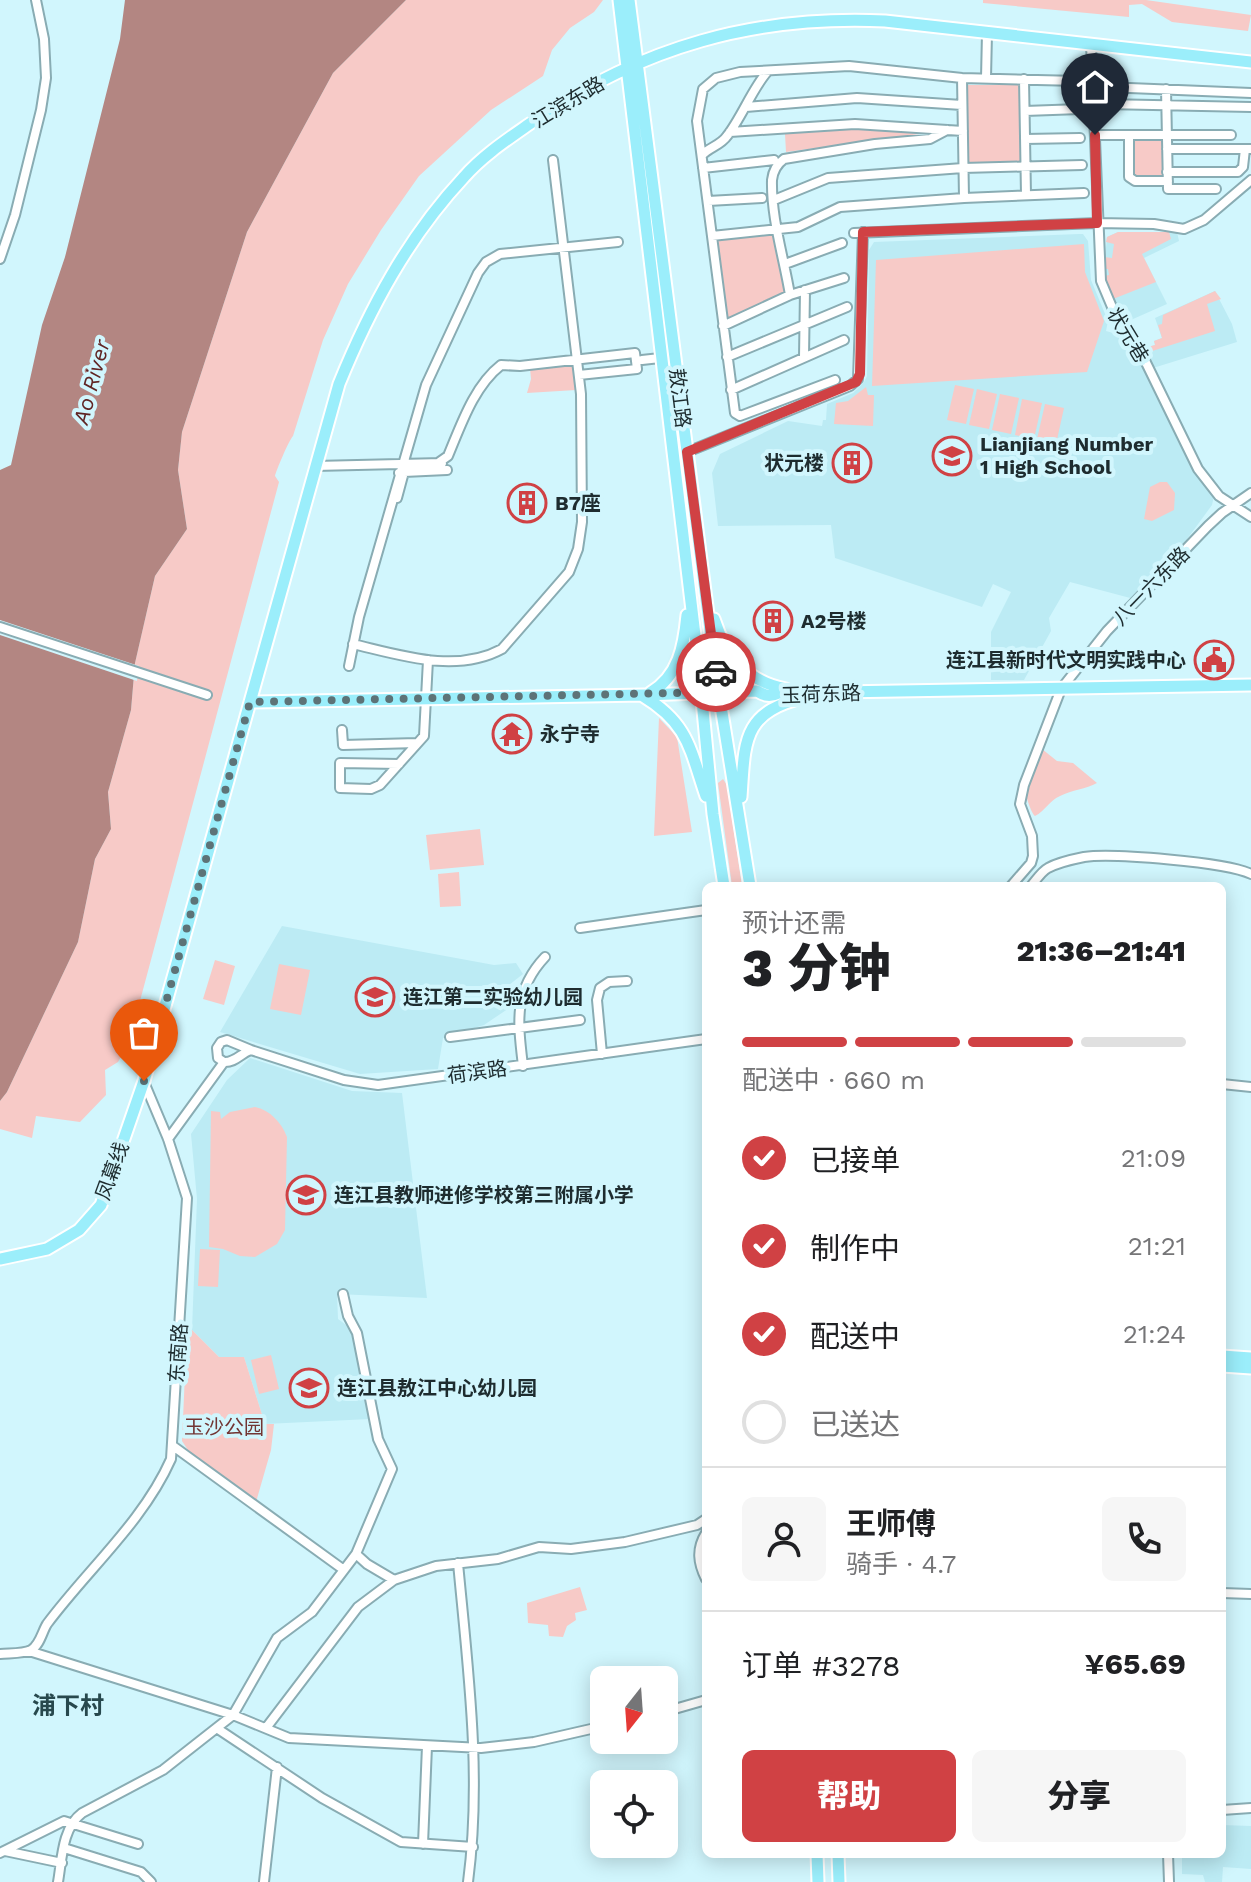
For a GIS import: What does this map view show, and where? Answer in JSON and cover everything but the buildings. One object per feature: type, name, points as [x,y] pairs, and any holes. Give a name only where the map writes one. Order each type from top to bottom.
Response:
[{"type":"main road","points":[[619,0],[631,59]]},
{"type":"main road","points":[[629,0],[631,59]]},
{"type":"main road","name":"江滨东路","points":[[250,702],[339,384],[393,271],[431,216],[466,174],[519,131],[565,100],[631,59],[705,39],[799,21],[885,21],[1251,62]]},
{"type":"main road","name":"敖江路","points":[[631,59],[660,358],[723,882]]},
{"type":"main road","name":"敖江路","points":[[631,59],[749,882]]},
{"type":"main road","points":[[705,589],[728,653],[760,686],[830,692]]},
{"type":"main road","points":[[689,591],[685,642],[680,657],[669,678],[643,695],[670,715],[684,732],[713,814]]},
{"type":"main road","name":"玉荷东路","points":[[830,692],[1251,685]]},
{"type":"main road","name":"玉荷东路","points":[[250,702],[643,695],[720,692],[760,686]]},
{"type":"main road","points":[[740,812],[744,749],[754,724],[770,711],[792,701],[830,692]]},
{"type":"main road","name":"凤幕线","points":[[0,1259],[47,1249],[79,1230],[101,1205],[144,1081],[250,702]]},
{"type":"main road","points":[[709,777],[716,765],[723,765],[733,777]]},
{"type":"main road","points":[[1226,1356],[1251,1358]]},
{"type":"main road","points":[[1226,1366],[1251,1368]]},
{"type":"main road","points":[[818,1877],[839,1876]]},
{"type":"street","points":[[0,259],[15,215],[46,78],[44,39],[36,0]]},
{"type":"street","points":[[986,78],[987,33]]},
{"type":"street","name":"状元巷","points":[[1091,44],[1101,281],[1118,323],[1132,334],[1193,460],[1219,496],[1251,517]]},
{"type":"street","points":[[835,380],[740,416],[735,413],[697,121],[703,89],[716,78],[740,72],[849,66],[962,78],[1079,81]]},
{"type":"street","points":[[702,155],[724,140],[760,79],[769,71]]},
{"type":"street","points":[[962,78],[964,198]]},
{"type":"street","points":[[1024,79],[1026,195]]},
{"type":"street","points":[[1104,104],[1248,107],[1248,93],[1105,87]]},
{"type":"street","points":[[1166,89],[1168,189],[1216,189]]},
{"type":"street","points":[[746,107],[857,98],[962,105]]},
{"type":"street","points":[[1025,111],[1080,109]]},
{"type":"street","points":[[730,132],[855,124],[963,131]]},
{"type":"street","points":[[790,295],[774,200],[772,178],[778,164],[784,159],[875,144],[930,139],[947,130]]},
{"type":"street","points":[[1095,135],[1231,135]]},
{"type":"street","points":[[1129,135],[1129,177],[1135,181],[1238,172],[1243,167],[1248,149],[1167,149]]},
{"type":"street","points":[[1025,139],[1080,138]]},
{"type":"street","points":[[353,644],[428,660],[475,660],[502,649],[569,572],[578,549],[582,522],[583,417],[553,160]]},
{"type":"street","points":[[703,168],[774,160]]},
{"type":"street","points":[[774,200],[828,178],[963,168],[1082,165]]},
{"type":"street","points":[[687,452],[856,382],[860,374],[858,232],[1097,223],[1188,228],[1204,220],[1249,182],[1251,193]]},
{"type":"street","points":[[712,236],[798,227],[840,207],[1084,193]]},
{"type":"street","points":[[708,201],[762,198]]},
{"type":"street","points":[[349,666],[426,385],[478,273],[486,262],[500,254],[618,242]]},
{"type":"street","points":[[785,264],[842,243]]},
{"type":"street","points":[[723,326],[790,295],[844,278]]},
{"type":"street","points":[[804,357],[805,290]]},
{"type":"street","points":[[727,357],[847,307]]},
{"type":"street","points":[[731,390],[844,340]]},
{"type":"street","points":[[315,466],[401,470],[444,465],[481,385],[501,365],[520,366],[635,353],[638,361],[637,369],[579,375]]},
{"type":"street","points":[[638,361],[660,358]]},
{"type":"street","points":[[397,498],[401,470]]},
{"type":"street","name":"八一六东路","points":[[1014,882],[1031,863],[1033,856],[1032,836],[1020,804],[1024,785],[1061,689],[1107,631],[1222,513],[1251,493]]},
{"type":"street","points":[[1219,496],[1222,513]]},
{"type":"street","points":[[0,627],[207,695]]},
{"type":"street","points":[[383,651],[387,639]]},
{"type":"street","points":[[399,764],[340,763],[340,788],[371,789],[380,785],[399,764],[417,743],[424,736],[428,660]]},
{"type":"street","points":[[342,730],[343,745],[417,743]]},
{"type":"street","points":[[381,744],[381,763]]},
{"type":"street","points":[[1035,882],[1047,868],[1084,857],[1224,866],[1251,874]]},
{"type":"street","points":[[580,928],[702,911]]},
{"type":"street","points":[[523,1066],[518,1026],[521,993],[545,957]]},
{"type":"street","points":[[602,1054],[597,1000],[600,988],[609,982],[627,981]]},
{"type":"street","points":[[450,1037],[580,1020]]},
{"type":"street","name":"荷滨路","points":[[168,1139],[224,1062],[218,1058],[216,1051],[224,1041],[344,1080],[371,1085],[702,1040]]},
{"type":"street","points":[[224,1062],[231,1062],[251,1050]]},
{"type":"street","name":"东南路","points":[[29,1651],[122,1535],[171,1459],[187,1198],[168,1139],[144,1081]]},
{"type":"street","points":[[1226,1084],[1251,1087]]},
{"type":"street","points":[[58,1882],[72,1823],[82,1813],[163,1770],[233,1715],[277,1638],[312,1612],[356,1554],[392,1469],[378,1439],[357,1333],[348,1316],[343,1294]]},
{"type":"street","points":[[173,1446],[344,1570]]},
{"type":"street","points":[[266,1728],[358,1607],[394,1580],[436,1566],[498,1559],[539,1547],[571,1549],[625,1542],[702,1522]]},
{"type":"street","points":[[702,1540],[698,1557],[702,1568]]},
{"type":"street","points":[[356,1554],[394,1580]]},
{"type":"street","points":[[458,1563],[475,1748],[473,1847],[468,1882]]},
{"type":"street","points":[[1226,1593],[1251,1594]]},
{"type":"street","points":[[0,1654],[29,1651],[233,1715],[289,1738],[475,1748],[534,1742],[590,1729]]},
{"type":"street","points":[[678,1708],[702,1701]]},
{"type":"street","points":[[218,1729],[322,1798],[401,1842],[473,1847]]},
{"type":"street","points":[[423,1844],[427,1746]]},
{"type":"street","points":[[264,1882],[277,1767]]},
{"type":"street","points":[[1226,1810],[1251,1808]]},
{"type":"street","points":[[2,1852],[56,1824],[72,1823],[138,1844]]},
{"type":"street","points":[[64,1848],[141,1872],[151,1882]]},
{"type":"street","points":[[2,1852],[62,1863]]},
{"type":"street","points":[[1168,1858],[1169,1882]]},
{"type":"shaded area","points":[[1118,232],[1177,232],[1179,241],[1144,258],[1167,304],[1124,323],[1109,291],[1104,269],[1107,237]]},
{"type":"shaded area","name":"Lianjiang Number 1 High School","points":[[1083,234],[1088,241],[1091,280],[1108,321],[1106,331],[1124,336],[1135,348],[1187,459],[1214,496],[1212,505],[1182,546],[1134,599],[1070,582],[1049,618],[1051,631],[1024,680],[991,680],[991,632],[1011,592],[993,584],[982,607],[835,558],[831,525],[718,526],[712,473],[720,454],[788,421],[822,426],[823,420],[826,420],[827,404],[853,393],[864,382],[867,376],[869,250],[874,242]]},
{"type":"shaded area","points":[[1215,291],[1232,324],[1237,342],[1153,368],[1144,348],[1155,345],[1154,341],[1162,338],[1155,318]]},
{"type":"shaded area","name":"连江第二实验幼儿园","points":[[282,926],[494,965],[516,963],[523,974],[504,989],[515,1004],[484,1025],[443,1038],[438,1069],[360,1074],[220,1032]]},
{"type":"shaded area","name":"连江县教师进修学校第三附属小学","points":[[250,1058],[352,1091],[402,1093],[427,1298],[337,1294],[338,1319],[353,1330],[370,1419],[265,1424],[244,1357],[219,1357],[192,1330],[197,1199],[191,1134],[227,1080]]},
{"type":"shaded area","points":[[1226,1825],[1251,1826],[1251,1869],[1223,1867],[1222,1882],[1205,1882],[1203,1875],[1182,1874],[1182,1858],[1226,1858]]},
{"type":"green space","points":[[406,0],[603,0],[594,12],[570,28],[552,50],[543,76],[491,110],[419,176],[348,284],[323,340],[293,436],[275,476],[279,482],[129,1042],[118,1062],[105,1070],[106,1095],[80,1122],[36,1116],[32,1138],[0,1129],[0,1101],[78,942],[95,859],[111,829],[108,792],[131,710],[135,663],[155,576],[187,529],[178,470],[182,432],[247,232],[333,73]]},
{"type":"green space","points":[[983,0],[1146,0],[1251,15],[1248,31],[1172,22],[1142,4],[1129,5],[1129,17],[983,3]]},
{"type":"green space","points":[[966,85],[1021,85],[1022,163],[967,164]]},
{"type":"green space","points":[[854,128],[927,133],[786,152],[785,134]]},
{"type":"green space","points":[[1132,137],[1165,138],[1164,178],[1131,177]]},
{"type":"green space","points":[[1118,232],[1169,232],[1171,239],[1142,254],[1156,282],[1113,299],[1104,276],[1109,275],[1108,269],[1104,269],[1104,257],[1112,258],[1114,244],[1106,242],[1107,237]]},
{"type":"green space","points":[[775,233],[785,295],[727,321],[716,238]]},
{"type":"green space","points":[[1084,244],[1085,272],[1104,321],[1087,372],[872,386],[876,260]]},
{"type":"green space","points":[[1215,291],[1221,299],[1207,304],[1215,331],[1146,353],[1144,348],[1155,345],[1154,341],[1162,338],[1158,325],[1162,324],[1163,315]]},
{"type":"green space","points":[[573,363],[576,390],[527,393],[530,368]]},
{"type":"green space","points":[[955,385],[974,389],[966,424],[947,420]]},
{"type":"green space","points":[[866,387],[868,395],[874,395],[873,426],[834,424],[836,403],[848,401]]},
{"type":"green space","points":[[977,389],[997,394],[989,429],[969,425]]},
{"type":"green space","points":[[1000,394],[1019,398],[1011,434],[992,430]]},
{"type":"green space","points":[[1022,399],[1042,403],[1034,439],[1015,435]]},
{"type":"green space","points":[[1045,404],[1064,408],[1056,444],[1037,439]]},
{"type":"green space","points":[[1167,482],[1175,493],[1174,510],[1152,521],[1144,519],[1150,487]]},
{"type":"green space","points":[[659,718],[677,737],[692,832],[654,836]]},
{"type":"green space","points":[[1042,749],[1057,761],[1073,763],[1097,783],[1060,796],[1035,816],[1025,791]]},
{"type":"green space","points":[[723,779],[727,785],[741,882],[731,882],[718,783]]},
{"type":"green space","points":[[480,829],[484,865],[430,870],[426,835]]},
{"type":"green space","points":[[459,872],[461,906],[440,907],[438,874]]},
{"type":"green space","points":[[215,960],[235,966],[224,1005],[203,999]]},
{"type":"green space","points":[[279,964],[310,970],[301,1015],[270,1009]]},
{"type":"green space","points":[[255,1107],[275,1118],[287,1137],[285,1230],[277,1244],[255,1257],[209,1247],[211,1111],[220,1112],[221,1119],[230,1112]]},
{"type":"green space","points":[[200,1249],[220,1250],[218,1287],[198,1286]]},
{"type":"green space","name":"玉沙公园","points":[[187,1329],[192,1330],[219,1357],[244,1357],[265,1424],[274,1424],[271,1450],[256,1502],[190,1453],[182,1441]]},
{"type":"green space","points":[[271,1355],[279,1389],[259,1394],[251,1360]]},
{"type":"green space","points":[[580,1587],[587,1610],[575,1613],[576,1620],[567,1626],[563,1637],[549,1636],[548,1625],[528,1623],[527,1603]]},
{"type":"water","name":"Ao River","points":[[125,0],[406,0],[333,73],[247,232],[182,432],[178,470],[187,529],[155,576],[135,663],[131,710],[108,792],[111,829],[95,859],[78,942],[0,1101],[0,470],[11,465],[42,325],[65,257],[120,39]]},
{"type":"pier","points":[[0,620],[139,666],[137,681],[0,635]]},
{"type":"way so far","points":[[144,1081],[250,702],[720,692],[716,672]]},
{"type":"place","name":"Lianjiang Number 1 High School","points":[[952,456]]},
{"type":"place","name":"状元楼","points":[[852,463]]},
{"type":"place","name":"B7座","points":[[527,503]]},
{"type":"place","name":"A2号楼","points":[[773,621]]},
{"type":"place","name":"连江县新时代文明实践中心","points":[[1214,660]]},
{"type":"place","name":"永宁寺","points":[[512,734]]},
{"type":"place","name":"连江第二实验幼儿园","points":[[375,997]]},
{"type":"place","name":"连江县教师进修学校第三附属小学","points":[[306,1195]]},
{"type":"place","name":"连江县敖江中心幼儿园","points":[[309,1388]]},
{"type":"district","name":"浦下村","points":[[68,1706]]},
{"type":"route","points":[[716,672],[687,452],[856,382],[860,374],[863,232],[1097,223],[1095,135]]}]
